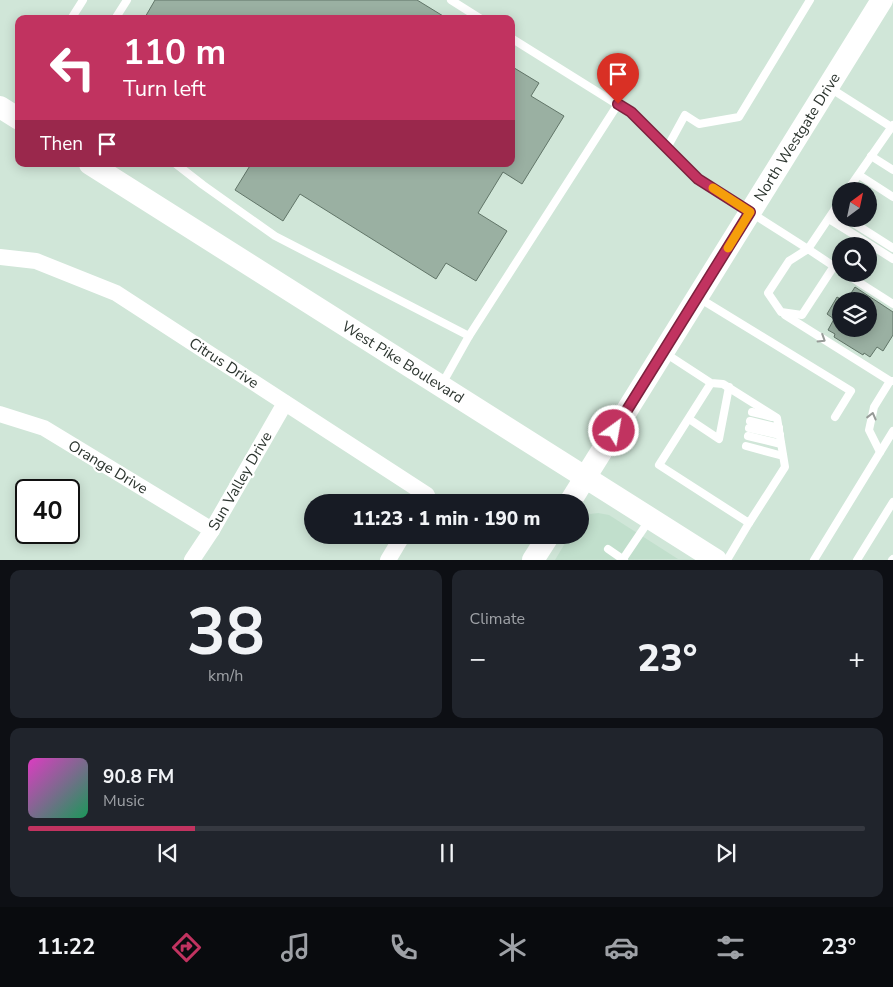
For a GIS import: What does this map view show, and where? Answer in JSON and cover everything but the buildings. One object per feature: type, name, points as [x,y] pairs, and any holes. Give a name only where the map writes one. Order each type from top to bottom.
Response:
[{"type":"street","name":"North Westgate Drive","points":[[575,494],[882,0]]},
{"type":"street","name":"West Pike Boulevard","points":[[95,167],[716,560]]},
{"type":"street","name":"Citrus Drive","points":[[0,256],[36,261],[116,293],[427,494]]},
{"type":"street","name":"Sun Valley Drive","points":[[192,560],[212,530],[285,402]]},
{"type":"street","name":"Orange Drive","points":[[0,414],[44,428],[212,530]]},
{"type":"street","points":[[388,560],[397,544]]},
{"type":"street","points":[[533,560],[543,544]]},
{"type":"lane","points":[[74,15],[83,0]]},
{"type":"lane","points":[[118,15],[128,0]]},
{"type":"lane","points":[[451,0],[475,15]]},
{"type":"lane","points":[[667,148],[685,115],[699,124],[739,117],[810,0]]},
{"type":"lane","points":[[515,40],[631,112],[698,179],[832,264]]},
{"type":"lane","points":[[828,86],[893,127],[854,182]]},
{"type":"lane","points":[[441,386],[469,336],[618,104]]},
{"type":"lane","points":[[871,156],[893,170]]},
{"type":"lane","points":[[180,167],[275,236],[469,336]]},
{"type":"lane","points":[[859,175],[893,197]]},
{"type":"lane","points":[[832,214],[808,249],[790,261],[768,293],[781,312],[891,381],[874,407],[869,430],[880,452]]},
{"type":"lane","points":[[829,219],[852,222],[893,248]]},
{"type":"lane","points":[[829,219],[893,259]]},
{"type":"lane","points":[[781,312],[802,315],[832,276]]},
{"type":"lane","points":[[859,282],[893,304]]},
{"type":"lane","points":[[698,297],[851,390],[835,417]]},
{"type":"lane","points":[[663,352],[711,384],[723,384],[778,418]]},
{"type":"lane","points":[[711,384],[660,465],[749,523]]},
{"type":"lane","points":[[718,439],[724,416],[728,387]]},
{"type":"lane","points":[[752,412],[778,418]]},
{"type":"lane","points":[[724,416],[731,424],[724,416]]},
{"type":"lane","points":[[727,560],[785,467],[778,418]]},
{"type":"lane","points":[[689,419],[718,439],[727,441]]},
{"type":"lane","points":[[779,432],[749,429],[781,444]]},
{"type":"lane","points":[[814,560],[893,431]]},
{"type":"lane","points":[[746,446],[783,456]]},
{"type":"lane","points":[[857,560],[893,502]]},
{"type":"lane","points":[[608,549],[624,559],[650,518]]},
{"type":"shaded area","points":[[590,514],[609,515],[678,559],[555,560],[565,544],[589,544]]},
{"type":"slow traffic","points":[[713,188],[750,212],[728,248]]},
{"type":"route","points":[[614,431],[750,212],[698,179],[631,112],[618,104]]}]
